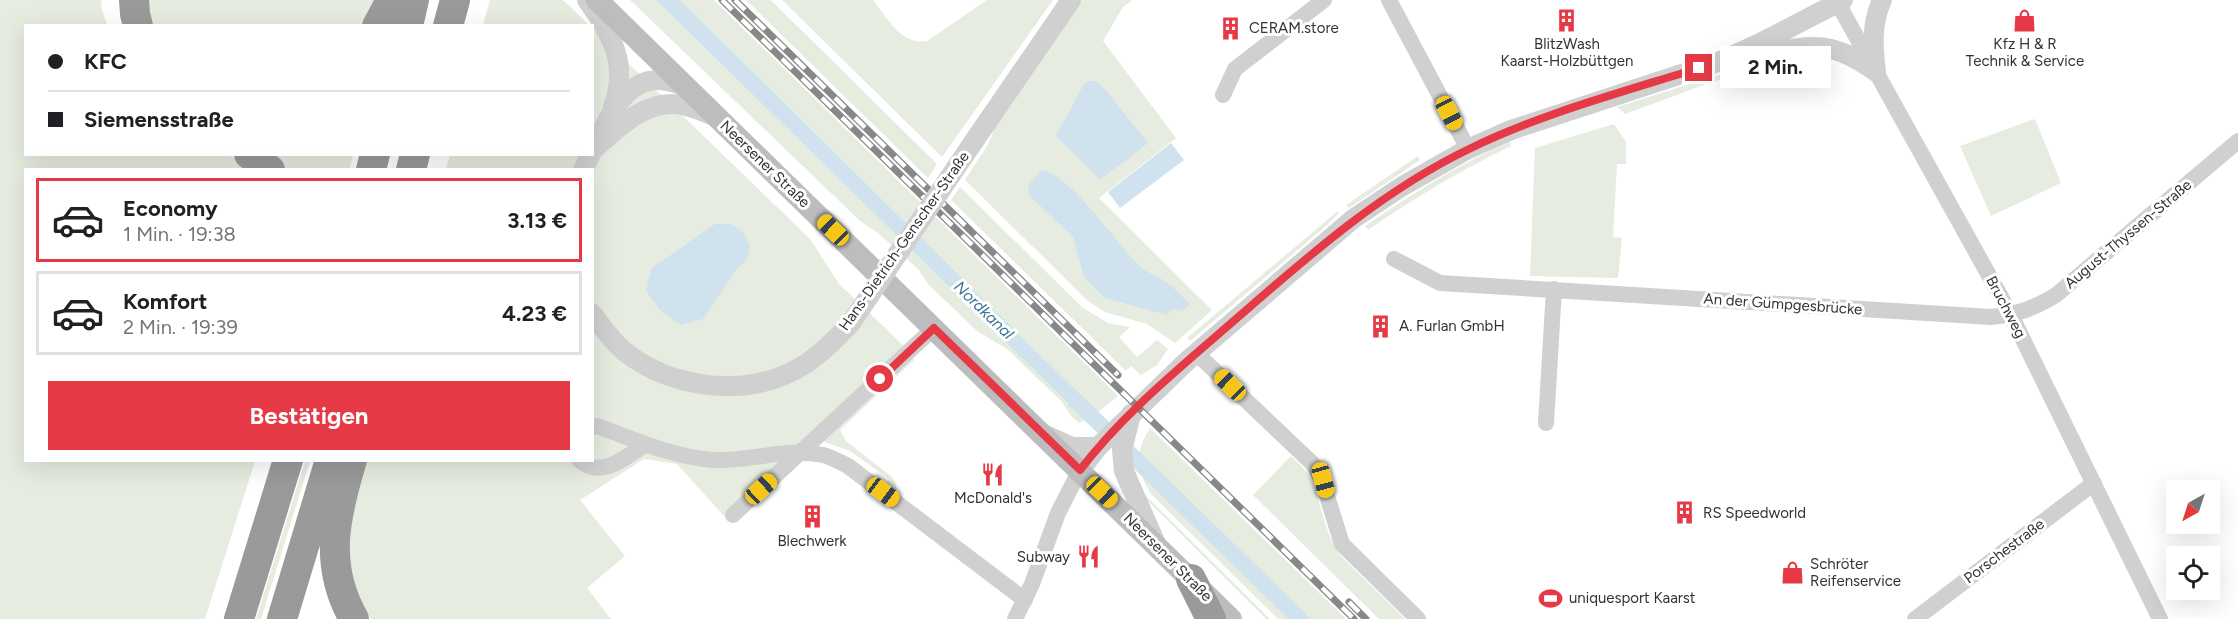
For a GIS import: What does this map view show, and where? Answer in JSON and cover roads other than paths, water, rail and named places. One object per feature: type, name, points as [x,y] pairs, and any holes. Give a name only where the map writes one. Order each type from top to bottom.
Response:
[{"type":"highway","points":[[118,0],[120,24]]},
{"type":"highway","points":[[134,0],[138,24]]},
{"type":"highway","points":[[378,24],[391,0]]},
{"type":"highway","points":[[408,24],[414,0]]},
{"type":"highway","points":[[449,24],[455,0]]},
{"type":"highway","points":[[252,156],[267,168]]},
{"type":"highway","points":[[222,619],[268,462]]},
{"type":"highway","points":[[239,619],[287,462]]},
{"type":"highway","points":[[282,619],[329,462]]},
{"type":"highway","points":[[351,462],[339,504],[334,540],[337,576],[347,607],[354,619]]},
{"type":"highway","points":[[1191,579],[1211,619]]},
{"type":"main road","name":"Neersener Straße","points":[[597,0],[1231,619]]},
{"type":"street","points":[[587,0],[614,46],[621,68],[619,90],[594,147]]},
{"type":"street","name":"Hans-Dietrich-Genscher-Straße","points":[[594,317],[605,332],[625,352],[651,369],[680,381],[711,386],[742,385],[776,378],[805,364],[830,345],[851,323],[1071,0]]},
{"type":"street","points":[[1223,95],[1235,69],[1324,0]]},
{"type":"street","points":[[1389,0],[1468,149]]},
{"type":"street","points":[[1876,72],[1872,46],[1874,25],[1882,0]]},
{"type":"street","points":[[1718,62],[1839,1]]},
{"type":"street","name":"Bruchweg","points":[[1839,1],[2011,315],[2160,619]]},
{"type":"street","points":[[1016,619],[1058,513],[1080,470],[1098,447],[1196,353],[1353,219],[1401,187],[1468,149],[1530,123],[1718,62],[1805,47],[1826,47],[1843,51],[1859,59],[1876,72]]},
{"type":"street","points":[[610,112],[629,92],[643,82],[658,80],[686,86]]},
{"type":"street","points":[[594,149],[634,116],[652,108],[672,104],[692,107],[717,117]]},
{"type":"street","name":"August-Thyssen-Straße","points":[[2011,315],[2026,311],[2056,295],[2238,141]]},
{"type":"street","name":"An der Gümpgesbrücke","points":[[1394,259],[1440,283],[1991,317],[2011,315]]},
{"type":"street","points":[[1546,423],[1554,289]]},
{"type":"street","points":[[734,515],[934,328]]},
{"type":"street","points":[[1196,353],[1312,463],[1323,480],[1337,534],[1342,544],[1418,619]]},
{"type":"street","points":[[1131,414],[1122,450],[1124,471],[1158,546]]},
{"type":"street","points":[[594,426],[680,454],[713,460],[747,459],[802,452],[825,455],[848,466],[1025,600]]},
{"type":"street","points":[[1042,433],[1072,447],[1098,447]]},
{"type":"street","points":[[582,462],[589,468],[599,470],[646,444]]},
{"type":"street","name":"Porschestraße","points":[[1915,619],[2094,483]]},
{"type":"water","points":[[656,0],[680,0],[1098,412],[1085,420]]},
{"type":"water","points":[[1095,81],[1103,87],[1148,143],[1100,180],[1056,136],[1084,84]]},
{"type":"water","points":[[1171,143],[1184,160],[1120,208],[1108,192]]},
{"type":"water","points":[[1041,170],[1067,184],[1142,268],[1169,284],[1190,304],[1182,311],[1174,308],[1167,315],[1105,298],[1084,277],[1073,237],[1029,195],[1028,186]]},
{"type":"water","points":[[715,224],[730,224],[742,230],[750,245],[748,257],[703,319],[681,325],[661,311],[646,291],[652,268]]},
{"type":"waterway","name":"Nordkanal","points":[[1075,400],[1300,619]]},
{"type":"railway","points":[[722,0],[1354,619]]},
{"type":"railway","points":[[735,0],[1118,375]]},
{"type":"railway","points":[[1349,602],[1366,619]]},
{"type":"place","name":"BlitzWash Kaarst-Holzbüttgen","points":[[1567,20]]},
{"type":"place","name":"Kfz H & R Technik & Service","points":[[2025,20]]},
{"type":"place","name":"CERAM.store","points":[[1231,28]]},
{"type":"place","name":"A. Furlan GmbH","points":[[1381,326]]},
{"type":"place","name":"McDonald's","points":[[993,474]]},
{"type":"place","name":"RS Speedworld","points":[[1685,513]]},
{"type":"place","name":"Blechwerk","points":[[812,517]]},
{"type":"place","name":"Subway","points":[[1088,557]]},
{"type":"place","name":"Schröter Reifenservice","points":[[1792,573]]},
{"type":"place","name":"uniquesport Kaarst","points":[[1551,598]]}]
